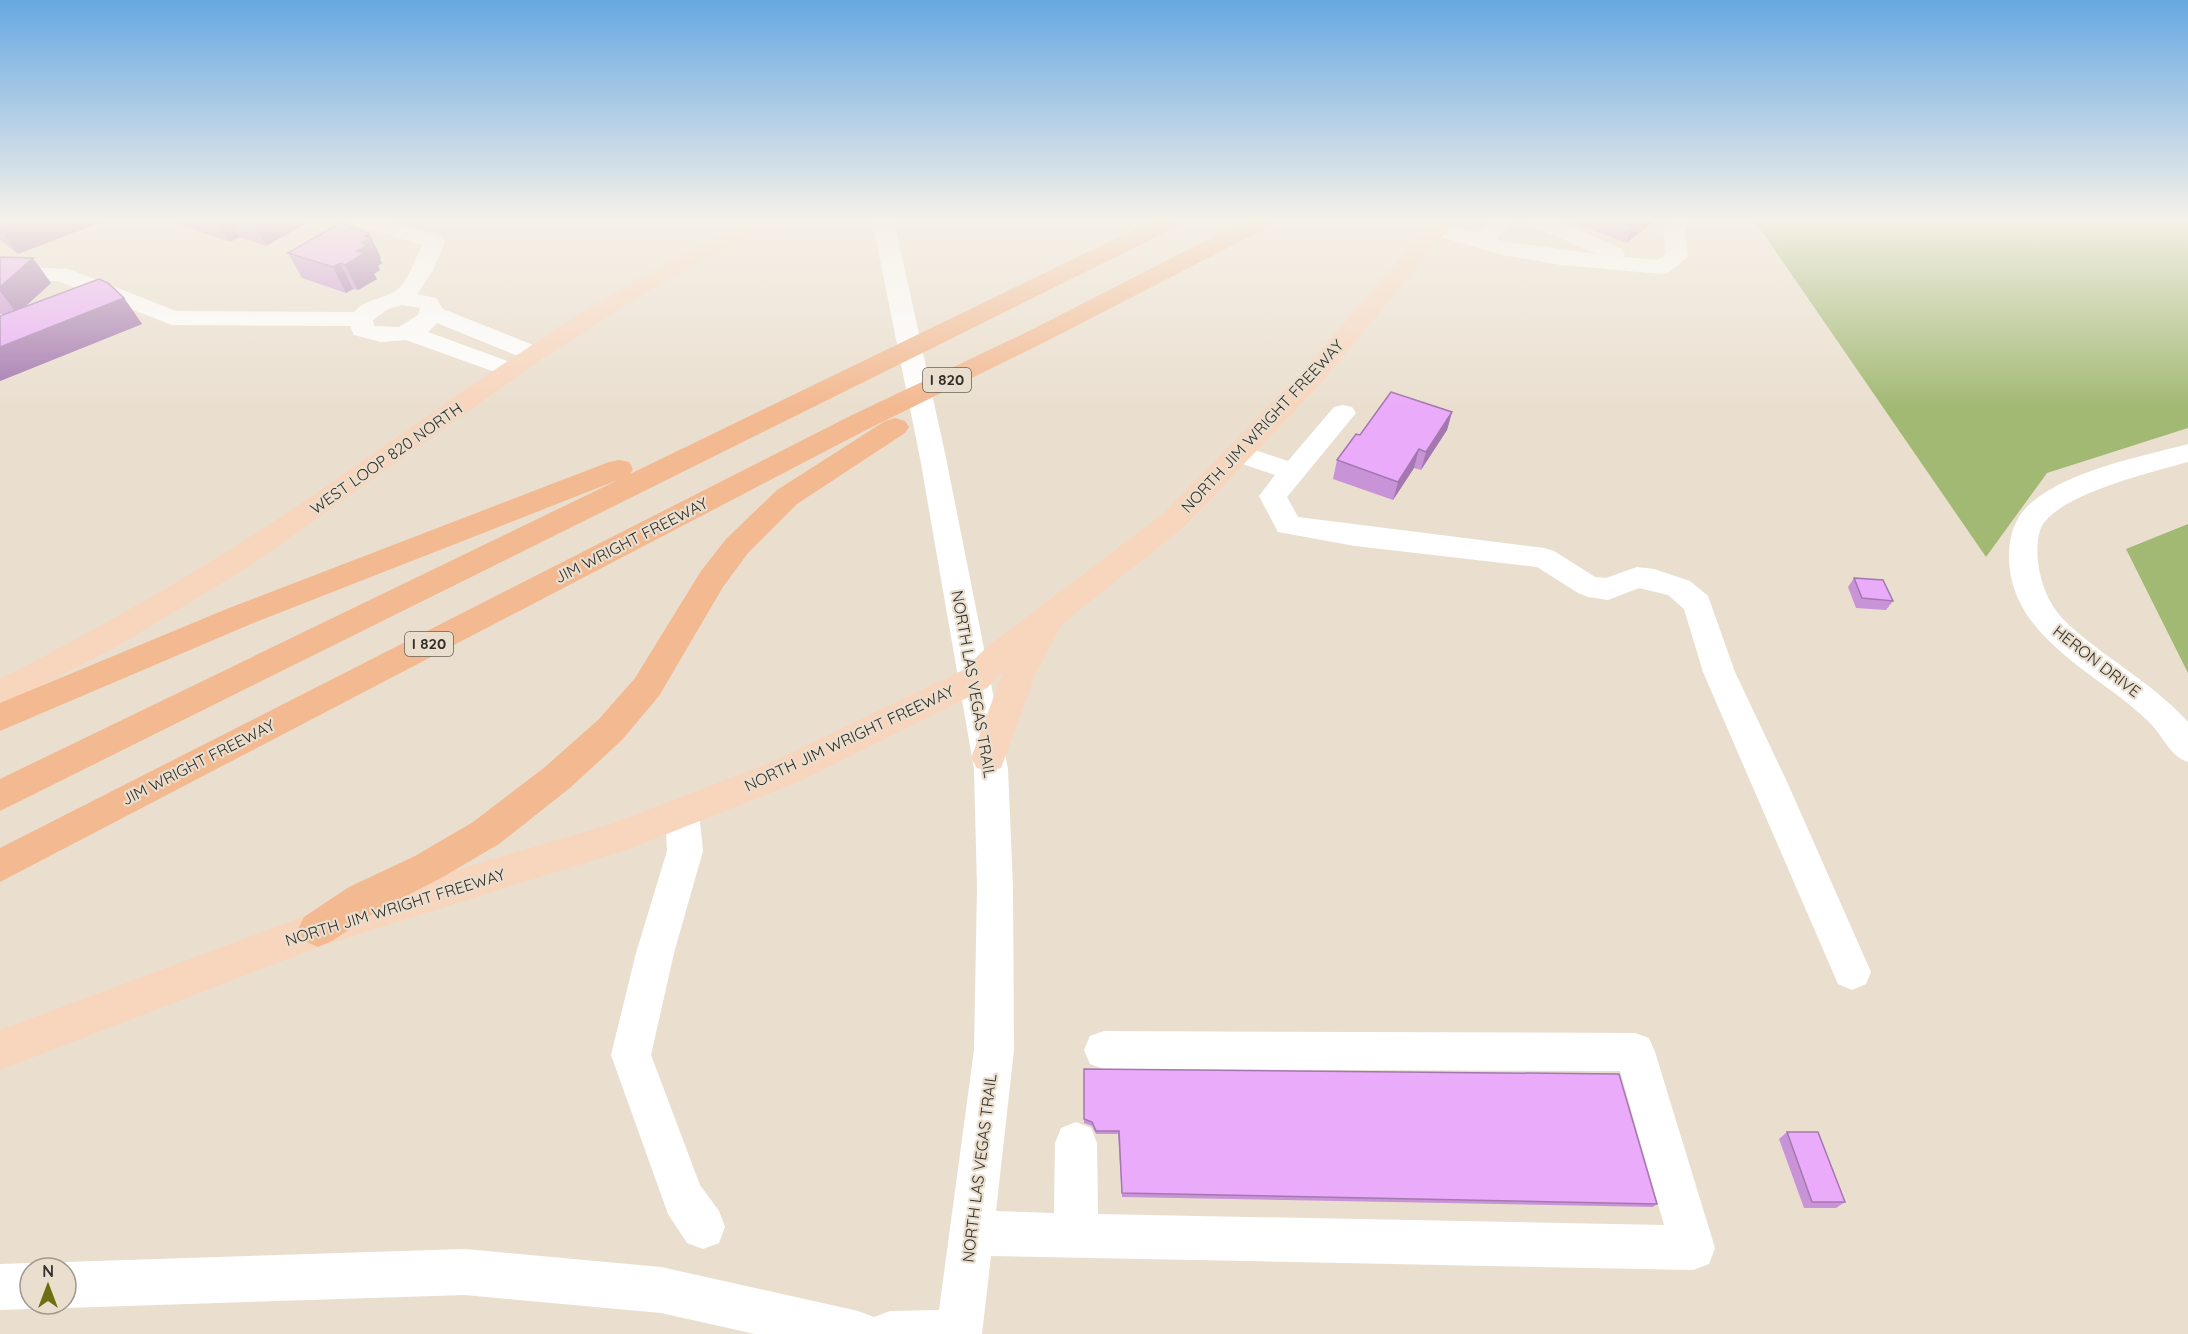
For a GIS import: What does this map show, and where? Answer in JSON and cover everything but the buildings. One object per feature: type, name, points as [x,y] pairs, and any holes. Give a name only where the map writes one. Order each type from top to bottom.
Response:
[{"type":"highway","name":"I 820","points":[[0,796],[1045,282]]},
{"type":"highway","name":"JIM WRIGHT FREEWAY","points":[[0,866],[858,423],[1143,282]]},
{"type":"highway","points":[[318,929],[363,899],[428,867],[486,833],[558,777],[610,730],[647,687],[712,579],[737,546],[787,497],[864,445],[1026,353],[1036,337]]},
{"type":"highway","points":[[0,718],[240,616],[687,442],[738,432]]},
{"type":"main road","name":"WEST LOOP 820 NORTH","points":[[0,694],[161,605],[271,538],[508,370],[650,282]]},
{"type":"main road","name":"NORTH JIM WRIGHT FREEWAY","points":[[0,1050],[318,929],[616,838],[682,813],[785,772],[975,679],[1000,655],[1174,519],[1240,454],[1312,377],[1393,282]]},
{"type":"main road","points":[[989,758],[1019,673],[1051,615]]},
{"type":"street","points":[[84,282],[172,318],[361,319],[372,308],[402,298],[428,303],[432,313],[534,354]]},
{"type":"street","points":[[402,298],[414,282]]},
{"type":"street","name":"NORTH LAS VEGAS TRAIL","points":[[895,282],[933,458],[989,758],[995,888],[994,1050],[959,1333]]},
{"type":"street","points":[[79,304],[112,292]]},
{"type":"street","points":[[361,319],[362,330],[375,336],[407,332],[424,323],[432,313]]},
{"type":"street","points":[[407,332],[508,370]]},
{"type":"street","points":[[1343,413],[1273,496],[1288,525],[1355,536],[1544,558],[1588,586],[1608,589],[1637,577],[1654,579],[1679,588],[1697,604],[1719,672],[1771,784],[1852,972]]},
{"type":"street","name":"HERON DRIVE","points":[[2188,453],[2082,485],[2047,505],[2029,524],[2023,550],[2025,575],[2032,600],[2042,616],[2064,638],[2164,715],[2188,749]]},
{"type":"street","points":[[1240,454],[1293,472]]},
{"type":"street","points":[[682,813],[685,851],[655,953],[630,1055],[683,1199],[703,1227]]},
{"type":"street","points":[[971,1233],[1693,1248],[1635,1052],[1104,1050]]},
{"type":"street","points":[[1076,1143],[1076,1235]]},
{"type":"street","points":[[78,1285],[465,1272],[661,1290],[858,1334]]},
{"type":"street","points":[[0,1287],[18,1286]]},
{"type":"street","points":[[890,1334],[959,1333]]},
{"type":"green space","points":[[1797,282],[2188,282],[2188,428],[2047,473],[1986,557]]},
{"type":"green space","points":[[2188,524],[2188,673],[2126,549]]}]
